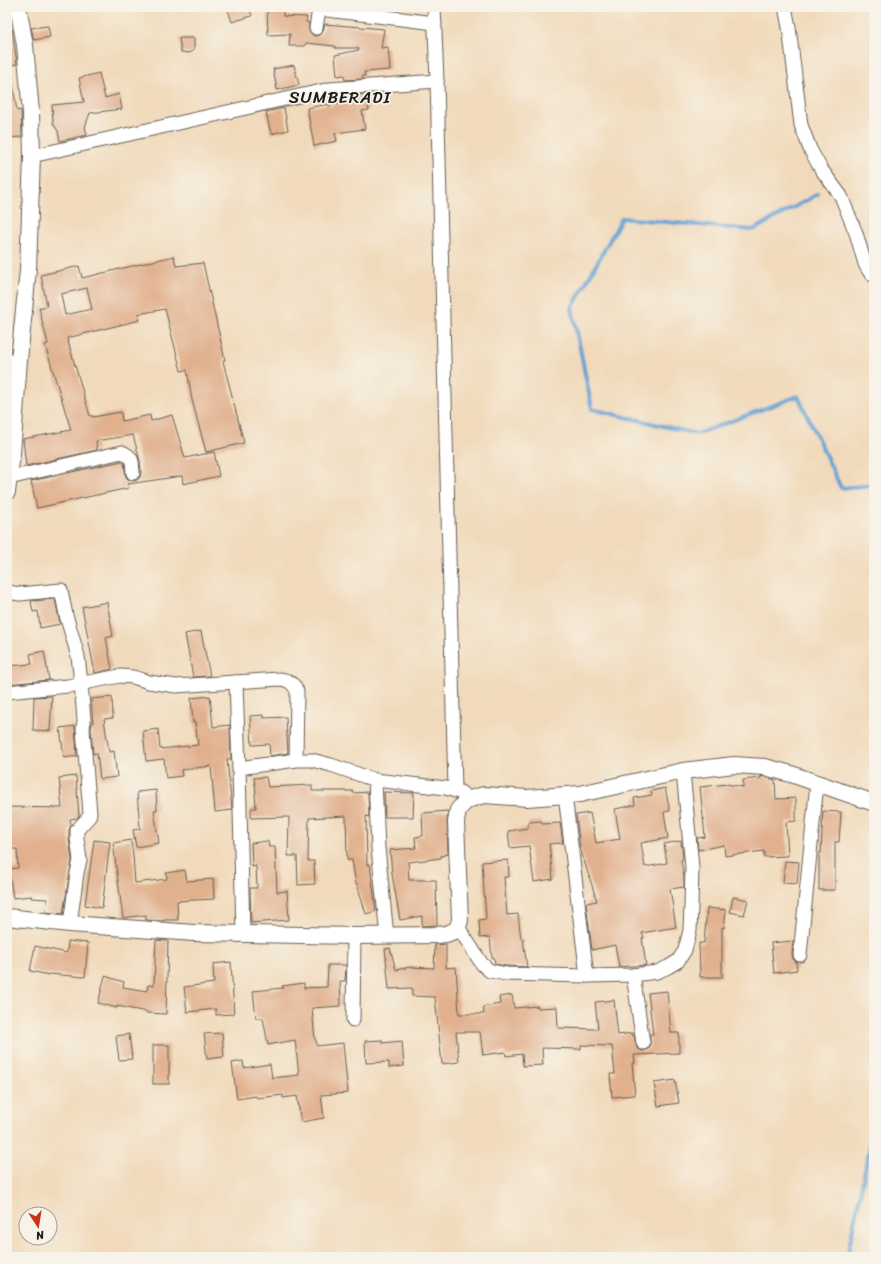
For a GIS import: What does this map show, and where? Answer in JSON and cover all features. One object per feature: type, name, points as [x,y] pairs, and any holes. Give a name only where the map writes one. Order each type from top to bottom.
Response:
[{"type":"street","points":[[18,7],[25,45],[32,113],[32,156],[28,270],[13,361],[8,485],[122,452],[129,455],[132,459],[133,473]]},
{"type":"street","points":[[434,7],[438,81],[455,790]]},
{"type":"street","points":[[785,7],[789,27],[800,125],[810,149],[821,168],[841,196],[856,233],[865,264],[874,276]]},
{"type":"street","points":[[316,28],[318,8],[435,23]]},
{"type":"street","points":[[32,156],[330,90],[438,81]]},
{"type":"street","points":[[7,592],[20,594],[61,590],[66,615],[78,656],[90,813],[87,820],[77,830],[80,860],[70,924]]},
{"type":"street","points":[[7,692],[68,686],[120,676],[133,677],[149,682],[176,686],[280,679],[287,680],[293,684],[297,690],[296,760]]},
{"type":"street","points":[[236,682],[243,934]]},
{"type":"street","points":[[239,768],[296,760],[312,760],[375,780],[455,790],[466,795],[470,799]]},
{"type":"street","points":[[7,917],[70,924],[194,934],[354,936],[437,935],[454,932],[458,927],[461,914],[456,822],[458,810],[470,799],[484,795],[527,798],[565,795],[600,790],[683,771],[734,765],[748,765],[765,767],[874,803]]},
{"type":"street","points":[[458,927],[482,964],[490,971],[506,974],[587,976],[633,975],[657,972],[678,961],[685,950],[690,930],[692,867],[683,771]]},
{"type":"street","points":[[375,780],[378,848],[387,936]]},
{"type":"street","points":[[800,955],[817,783]]},
{"type":"street","points":[[565,795],[587,976]]},
{"type":"street","points":[[354,936],[354,1020]]},
{"type":"street","points":[[633,975],[643,1043]]},
{"type":"building","points":[[227,7],[249,7],[252,16],[232,22]]},
{"type":"building","points":[[267,7],[283,7],[283,16],[307,17],[306,22],[309,23],[309,31],[314,36],[318,36],[322,33],[325,24],[384,29],[381,48],[388,47],[390,70],[364,72],[365,76],[362,76],[363,79],[345,80],[344,75],[337,76],[335,55],[359,50],[358,48],[335,48],[335,46],[306,43],[305,46],[289,46],[290,34],[268,35]]},
{"type":"building","points":[[48,26],[50,37],[34,40],[31,28]]},
{"type":"building","points":[[7,29],[12,29],[17,64],[7,66]]},
{"type":"building","points":[[179,38],[194,38],[194,50],[190,53],[181,52]]},
{"type":"building","points":[[294,65],[299,85],[277,90],[273,69]]},
{"type":"building","points":[[99,73],[105,98],[119,94],[122,109],[90,113],[85,127],[87,135],[60,141],[58,131],[53,123],[52,105],[84,102],[79,78]]},
{"type":"building","points":[[13,86],[17,111],[21,110],[22,137],[7,138],[7,87]]},
{"type":"building","points":[[366,94],[369,110],[362,111],[365,129],[335,133],[337,141],[314,146],[307,108],[350,102],[348,96]]},
{"type":"building","points":[[284,108],[288,130],[271,134],[266,112]]},
{"type":"building","points":[[174,256],[176,266],[203,263],[225,360],[223,361],[244,443],[206,452],[192,400],[187,370],[181,371],[165,309],[138,314],[140,320],[67,338],[90,416],[93,417],[121,412],[122,421],[150,415],[151,421],[172,415],[185,458],[214,452],[219,476],[183,484],[182,476],[128,484],[129,488],[37,508],[31,481],[122,461],[124,463],[126,477],[129,480],[137,480],[140,477],[141,472],[140,461],[133,435],[96,441],[97,450],[26,466],[23,439],[71,430],[45,345],[48,344],[39,308],[47,306],[41,275],[79,266],[82,278]],"holes":[[[87,288],[92,309],[65,315],[61,294]]]},
{"type":"building","points":[[55,599],[60,624],[40,628],[38,611],[33,612],[31,601]]},
{"type":"building","points":[[107,602],[113,636],[106,638],[112,669],[95,673],[82,607]]},
{"type":"building","points":[[201,631],[210,676],[193,677],[185,634]]},
{"type":"building","points":[[44,651],[49,680],[7,684],[7,666],[32,664],[30,654]]},
{"type":"building","points":[[52,696],[50,731],[33,730],[34,697]]},
{"type":"building","points":[[210,696],[213,727],[230,725],[231,759],[227,759],[232,810],[215,812],[211,766],[181,770],[182,776],[166,778],[164,759],[146,761],[143,731],[158,729],[160,749],[198,745],[195,722],[193,723],[191,698]]},
{"type":"building","points":[[112,697],[113,718],[104,719],[109,752],[114,751],[117,777],[100,779],[97,753],[93,754],[91,699]]},
{"type":"building","points":[[264,715],[264,718],[286,717],[288,753],[270,756],[269,744],[252,745],[250,716]]},
{"type":"building","points":[[75,726],[77,756],[64,758],[60,728]]},
{"type":"building","points":[[76,776],[79,816],[77,818],[70,819],[71,825],[69,830],[69,838],[72,860],[63,914],[46,912],[47,899],[31,898],[32,896],[13,898],[9,869],[18,868],[17,849],[7,849],[7,807],[62,808],[59,778]]},
{"type":"building","points":[[761,776],[775,780],[776,799],[796,798],[796,821],[786,822],[788,856],[764,857],[764,851],[725,856],[724,845],[698,850],[697,838],[705,837],[700,787],[727,784],[743,787],[743,780],[761,778]]},
{"type":"building","points":[[266,777],[268,787],[312,785],[312,791],[353,791],[353,793],[368,792],[369,817],[366,816],[367,865],[370,864],[376,911],[366,914],[356,884],[352,860],[347,860],[346,816],[309,818],[308,861],[314,861],[315,884],[298,885],[297,856],[288,856],[289,817],[251,818],[251,808],[256,808],[254,778]]},
{"type":"building","points":[[665,788],[670,811],[664,812],[668,838],[641,843],[645,867],[667,863],[664,844],[681,841],[683,859],[681,860],[684,887],[670,889],[676,927],[642,933],[644,938],[642,938],[646,965],[619,967],[615,945],[592,950],[586,903],[597,901],[580,848],[576,815],[590,813],[596,843],[620,839],[615,809],[635,805],[634,798],[652,795],[651,791]]},
{"type":"building","points":[[156,790],[157,810],[154,810],[159,843],[136,847],[133,830],[140,829],[137,792]]},
{"type":"building","points":[[384,792],[414,793],[413,817],[385,817]]},
{"type":"building","points":[[448,811],[448,854],[441,856],[441,858],[408,862],[409,880],[436,880],[437,925],[422,926],[422,916],[400,920],[392,874],[390,850],[416,848],[415,837],[423,836],[422,813]]},
{"type":"building","points":[[823,811],[841,812],[839,842],[835,842],[835,890],[819,890],[819,853],[821,853]]},
{"type":"building","points":[[542,821],[542,824],[560,823],[563,843],[549,844],[553,879],[534,882],[529,846],[510,848],[508,831],[528,828],[528,822]]},
{"type":"building","points":[[94,840],[110,842],[102,908],[85,905]]},
{"type":"building","points":[[131,840],[135,883],[167,879],[166,873],[185,870],[187,881],[213,879],[214,899],[177,901],[178,920],[146,920],[146,915],[123,918],[113,843]]},
{"type":"building","points":[[268,841],[269,847],[275,847],[277,892],[287,891],[289,920],[251,923],[250,888],[257,888],[256,866],[252,867],[251,843]]},
{"type":"building","points":[[508,860],[509,877],[504,877],[507,915],[518,914],[521,939],[523,939],[527,967],[495,964],[494,957],[492,958],[490,937],[480,938],[479,920],[486,919],[482,862]]},
{"type":"building","points":[[785,861],[799,862],[797,884],[783,883]]},
{"type":"building","points":[[733,897],[748,900],[744,915],[730,912]]},
{"type":"building","points":[[707,908],[726,910],[724,928],[722,927],[722,977],[700,977],[699,943],[704,943]]},
{"type":"building","points":[[156,940],[168,941],[166,1014],[147,1013],[98,1003],[105,976],[124,982],[123,987],[147,991],[148,985],[154,985]]},
{"type":"building","points":[[68,941],[88,943],[85,977],[49,975],[30,971],[35,946],[67,953]]},
{"type":"building","points":[[793,941],[792,955],[796,962],[797,970],[774,973],[771,943]]},
{"type":"building","points":[[446,944],[446,968],[456,967],[459,1014],[484,1014],[483,1007],[500,1004],[499,997],[512,995],[514,1008],[538,1006],[538,1008],[557,1007],[558,1028],[598,1029],[595,1002],[614,1000],[618,1035],[632,1033],[632,1035],[634,1035],[637,1048],[644,1051],[650,1046],[650,1034],[653,1034],[648,993],[667,991],[671,1033],[679,1033],[679,1053],[634,1055],[635,1063],[632,1063],[635,1095],[612,1097],[610,1074],[615,1074],[612,1046],[581,1045],[581,1049],[542,1048],[543,1065],[523,1066],[522,1054],[506,1056],[505,1052],[483,1055],[480,1032],[456,1032],[459,1062],[442,1064],[435,997],[412,996],[412,988],[389,989],[385,949],[390,948],[396,970],[410,967],[434,968],[435,945]]},
{"type":"building","points":[[231,962],[234,1014],[216,1015],[216,1009],[187,1012],[184,987],[214,983],[213,964]]},
{"type":"building","points":[[328,965],[346,965],[345,981],[340,981],[341,1006],[312,1008],[315,1040],[317,1046],[343,1043],[348,1093],[321,1095],[324,1118],[301,1122],[297,1096],[283,1098],[283,1095],[257,1098],[256,1096],[237,1099],[232,1063],[243,1061],[244,1068],[270,1064],[272,1078],[299,1075],[295,1040],[268,1045],[263,1018],[256,1018],[253,991],[283,988],[282,986],[304,983],[304,988],[327,987]]},
{"type":"building","points":[[222,1033],[224,1057],[207,1059],[204,1034]]},
{"type":"building","points":[[129,1034],[132,1059],[119,1060],[116,1036]]},
{"type":"building","points":[[382,1040],[382,1043],[402,1041],[404,1066],[389,1068],[389,1062],[366,1063],[365,1041]]},
{"type":"building","points":[[153,1045],[169,1045],[169,1084],[153,1084]]},
{"type":"building","points":[[675,1080],[679,1103],[658,1106],[654,1083]]},
{"type":"waterway","points":[[818,194],[753,230],[622,218],[572,308],[592,409],[697,434],[798,396],[841,488],[874,485]]},
{"type":"waterway","points":[[847,1257],[874,1126]]},
{"type":"district","name":"SUMBERADI","points":[[340,97]]}]
